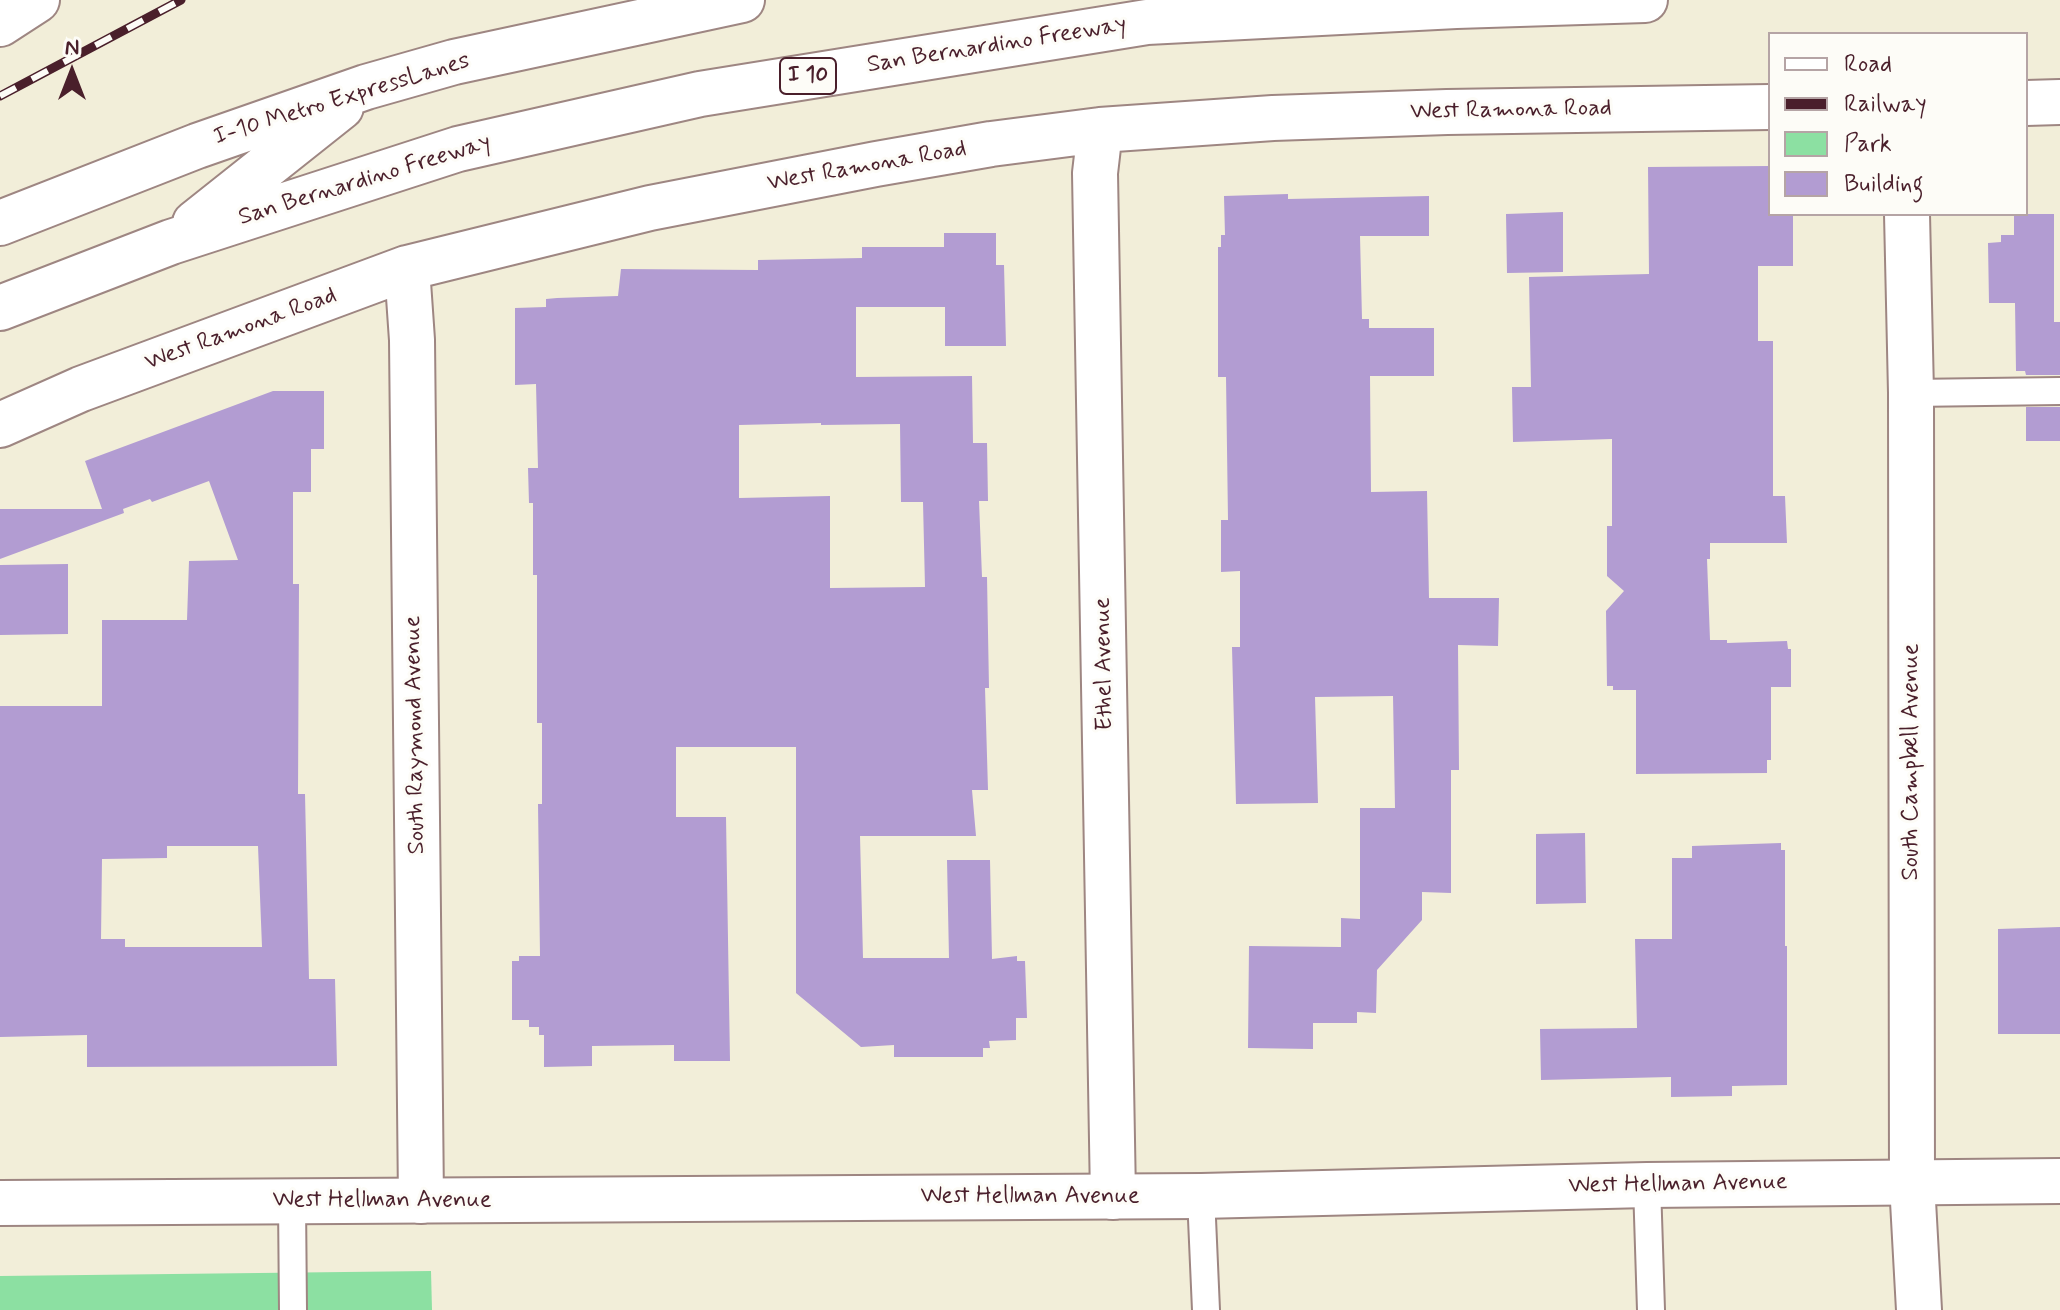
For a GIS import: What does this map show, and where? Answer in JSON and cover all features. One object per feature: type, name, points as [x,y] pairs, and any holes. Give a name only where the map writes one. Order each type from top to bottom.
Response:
[{"type":"main road","points":[[0,24],[37,0]]},
{"type":"main road","name":"I-10 Metro ExpressLanes","points":[[0,223],[197,146],[366,87],[454,62],[742,0]]},
{"type":"main road","name":"San Bernardino Freeway","points":[[0,308],[171,242],[458,149],[700,94],[1147,22],[1645,0]]},
{"type":"main road","points":[[171,242],[366,87]]},
{"type":"main road","points":[[2028,103],[2060,102]]},
{"type":"main road","name":"West Ramona Road","points":[[0,425],[81,389],[407,268],[650,208],[977,147],[1100,130],[1273,118],[1768,107]]},
{"type":"main road","name":"Ethel Avenue","points":[[1100,130],[1095,173],[1113,1197]]},
{"type":"main road","name":"South Campbell Avenue","points":[[1907,216],[1911,393],[1912,1183],[1919,1310]]},
{"type":"main road","name":"South Raymond Avenue","points":[[407,268],[412,340],[421,1201]]},
{"type":"main road","name":"West Hellman Avenue","points":[[0,1203],[1113,1197],[1647,1185],[2060,1181]]},
{"type":"lane","points":[[1911,393],[2060,391]]},
{"type":"lane","points":[[1647,1185],[1651,1310]]},
{"type":"lane","points":[[1201,1196],[1206,1310]]},
{"type":"lane","points":[[292,1202],[293,1310]]},
{"type":"green space","points":[[431,1271],[432,1310],[0,1310],[0,1276]]},
{"type":"building","points":[[1768,166],[1768,216],[1793,216],[1793,266],[1758,266],[1758,341],[1773,341],[1773,496],[1785,496],[1787,543],[1710,543],[1710,559],[1707,559],[1710,640],[1727,640],[1727,643],[1787,641],[1788,649],[1791,649],[1791,687],[1771,687],[1771,760],[1767,760],[1767,773],[1636,774],[1636,690],[1613,690],[1613,686],[1607,686],[1606,611],[1624,591],[1607,576],[1607,526],[1612,526],[1612,439],[1513,442],[1512,387],[1531,387],[1529,277],[1649,274],[1648,167]]},
{"type":"building","points":[[1288,194],[1288,199],[1429,196],[1429,236],[1360,236],[1362,319],[1369,319],[1369,328],[1434,328],[1434,376],[1370,376],[1371,492],[1427,491],[1429,598],[1499,598],[1498,646],[1458,645],[1459,770],[1451,770],[1451,893],[1422,892],[1422,920],[1377,970],[1376,1013],[1357,1012],[1357,1023],[1313,1023],[1313,1049],[1248,1048],[1249,946],[1341,947],[1341,918],[1360,919],[1360,808],[1395,808],[1393,696],[1315,697],[1318,803],[1236,804],[1232,647],[1240,647],[1240,571],[1221,572],[1221,520],[1228,520],[1226,377],[1218,377],[1218,247],[1221,247],[1221,235],[1225,235],[1224,196]]},
{"type":"building","points":[[1563,212],[1563,272],[1507,273],[1506,214]]},
{"type":"building","points":[[2054,214],[2054,322],[2060,322],[2060,375],[2026,375],[2025,371],[2016,371],[2015,303],[1989,303],[1988,243],[2001,242],[2001,235],[2014,235],[2014,216]]},
{"type":"building","points":[[944,233],[996,233],[996,265],[1004,265],[1006,346],[945,346],[945,307],[856,307],[856,377],[972,376],[973,443],[987,443],[988,501],[979,501],[982,577],[987,577],[989,688],[985,688],[988,790],[972,790],[976,836],[860,836],[863,958],[949,958],[947,860],[990,860],[992,959],[1017,956],[1017,961],[1025,961],[1027,1018],[1016,1018],[1016,1040],[989,1041],[990,1048],[983,1048],[983,1057],[894,1057],[894,1045],[861,1047],[796,993],[796,747],[676,747],[676,817],[726,817],[730,1061],[674,1061],[674,1045],[592,1046],[592,1066],[544,1067],[544,1035],[539,1035],[539,1027],[529,1027],[529,1020],[512,1020],[512,961],[519,961],[519,956],[540,956],[538,804],[542,804],[542,723],[537,723],[537,575],[533,575],[533,503],[529,503],[528,468],[538,468],[536,384],[515,385],[515,308],[546,307],[546,299],[618,296],[621,269],[758,270],[758,260],[862,258],[862,247],[944,247]],"holes":[[[900,424],[901,502],[923,502],[925,587],[830,588],[830,496],[739,498],[739,425]]]},
{"type":"building","points":[[273,391],[324,391],[324,449],[311,449],[311,492],[293,492],[293,584],[299,584],[298,794],[305,794],[309,979],[335,979],[337,1066],[87,1067],[87,1035],[0,1037],[0,706],[102,706],[102,620],[187,620],[189,561],[238,560],[209,481],[123,509],[124,513],[0,559],[0,509],[102,509],[85,461]],"holes":[[[167,846],[258,846],[262,947],[125,947],[125,939],[101,939],[102,859],[167,858]]]},
{"type":"building","points":[[2026,407],[2060,407],[2060,441],[2026,441]]},
{"type":"building","points":[[68,564],[68,634],[0,635],[0,565]]},
{"type":"building","points":[[1585,833],[1586,903],[1536,904],[1536,834]]},
{"type":"building","points":[[1781,843],[1781,850],[1785,850],[1787,1085],[1732,1086],[1732,1096],[1671,1097],[1671,1077],[1541,1080],[1540,1029],[1637,1028],[1635,939],[1672,939],[1672,858],[1692,858],[1692,846]]},
{"type":"building","points":[[2060,927],[2060,1034],[1998,1034],[1998,929]]},
{"type":"railway","points":[[0,96],[181,0]]}]
